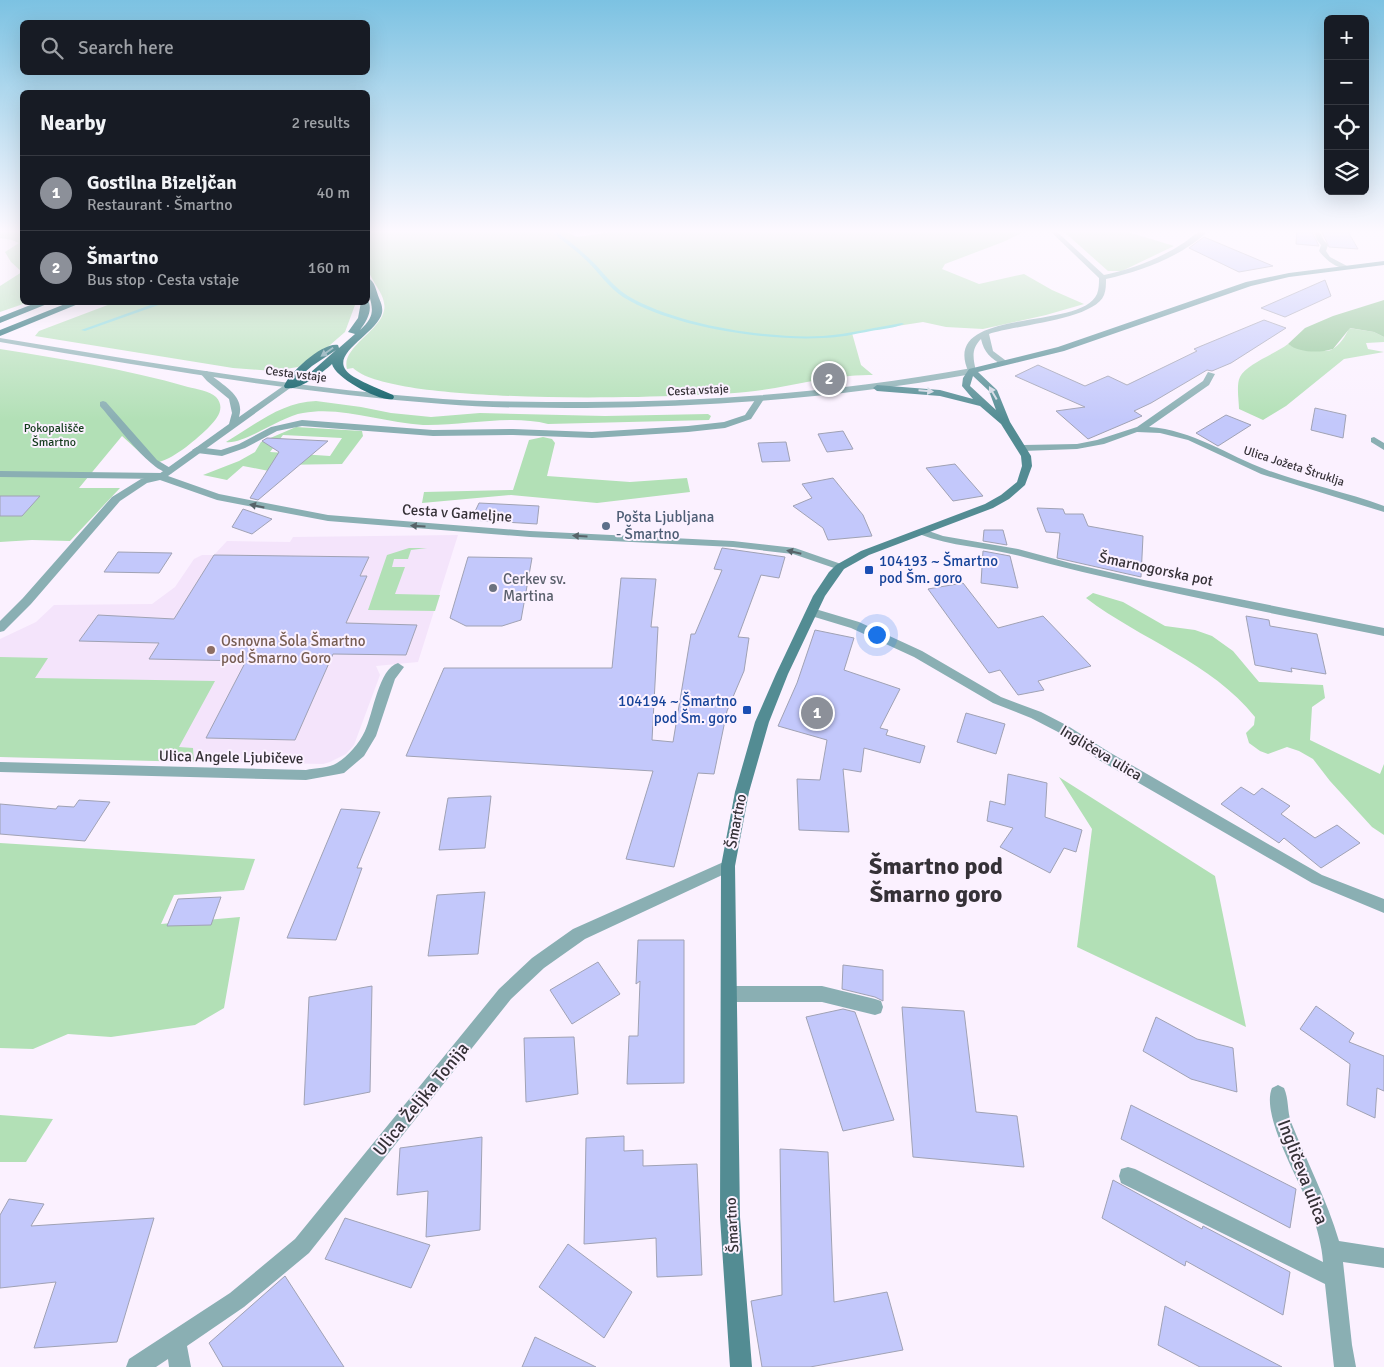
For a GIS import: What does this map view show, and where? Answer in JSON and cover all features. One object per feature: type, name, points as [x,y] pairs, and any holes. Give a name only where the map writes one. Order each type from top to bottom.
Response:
[{"type":"highway","points":[[289,386],[314,376],[362,335],[377,315],[377,302],[373,294]]},
{"type":"highway","points":[[0,314],[23,305]]},
{"type":"highway","points":[[0,320],[40,305]]},
{"type":"highway","points":[[0,332],[74,305]]},
{"type":"highway","points":[[289,386],[291,378],[297,372],[335,347],[356,328],[365,313],[365,305]]},
{"type":"highway","points":[[341,354],[337,364],[343,375],[388,397]]},
{"type":"main road","name":"Cesta vstaje","points":[[972,372],[1061,348],[1220,294]]},
{"type":"main road","points":[[972,372],[992,390],[1005,422],[983,404],[966,386],[967,378],[972,372]]},
{"type":"main road","points":[[877,388],[940,393],[983,404]]},
{"type":"main road","name":"Šmartno","points":[[741,1367],[730,1217],[728,866],[742,792],[762,722],[782,674],[827,583],[840,567],[865,553],[989,506],[1016,490],[1022,483],[1027,466],[1023,448],[1005,422]]},
{"type":"street","points":[[972,372],[969,353],[972,343],[985,334],[1002,328],[1077,312],[1101,294]]},
{"type":"street","points":[[985,334],[985,346],[988,351],[1005,363]]},
{"type":"street","name":"Cesta vstaje","points":[[0,340],[289,386],[388,397],[478,404],[564,406],[678,405],[877,388],[972,372]]},
{"type":"street","points":[[204,373],[211,383],[219,385],[228,391],[236,402],[237,410],[233,424]]},
{"type":"street","name":"Ulica Jožeta Štruklja","points":[[1023,448],[1053,448],[1093,444],[1140,429],[1206,383],[1211,374]]},
{"type":"street","points":[[0,628],[27,601],[116,499],[144,481],[165,474],[289,386]]},
{"type":"street","points":[[197,450],[222,453],[242,446],[274,429],[302,423],[433,433],[513,432],[592,435],[726,425],[748,417],[760,399]]},
{"type":"street","name":"Cesta v Gameljne","points":[[103,404],[165,474],[184,487],[217,497],[328,518],[530,534],[733,544],[795,551],[840,567]]},
{"type":"street","name":"Ulica Jožeta Štruklja","points":[[1140,429],[1165,431],[1191,437],[1241,463],[1384,509]]},
{"type":"street","points":[[1374,440],[1384,447]]},
{"type":"street","points":[[0,474],[165,474]]},
{"type":"street","name":"Šmarnogorska pot","points":[[923,532],[941,539],[1026,554],[1134,581],[1384,632]]},
{"type":"street","name":"Ingličeva ulica","points":[[812,612],[855,625],[918,654],[997,700],[1036,715],[1063,729],[1104,756],[1317,879],[1356,893],[1384,906]]},
{"type":"street","name":"Ulica Angele Ljubičeve","points":[[0,767],[306,775],[339,769],[359,752],[371,733],[389,678],[398,667]]},
{"type":"street","name":"Ulica Željka Tonija","points":[[137,1367],[237,1300],[302,1246],[505,994],[538,963],[579,934],[728,866]]},
{"type":"street","points":[[729,994],[822,994],[874,1007]]},
{"type":"street","name":"Ingličeva ulica","points":[[1278,1094],[1281,1120],[1321,1212],[1332,1250],[1345,1367]]},
{"type":"street","points":[[1128,1176],[1334,1278]]},
{"type":"street","points":[[1332,1250],[1384,1258]]},
{"type":"street","points":[[176,1342],[180,1367]]},
{"type":"shaded area","name":"Osnovna Šola Šmartno pod Šmarno Goro","points":[[458,535],[418,662],[376,666],[380,675],[354,745],[346,754],[330,762],[323,764],[0,757],[0,639],[36,622],[54,605],[152,604],[175,587],[194,559],[202,555],[214,555],[227,541],[290,542],[293,537]]},
{"type":"green space","points":[[0,294],[20,294],[20,305],[0,312]]},
{"type":"green space","points":[[381,294],[1061,294],[1084,304],[1046,315],[983,329],[946,327],[923,322],[852,333],[861,365],[873,375],[825,379],[746,392],[663,396],[540,397],[422,389],[379,380],[353,368],[347,369],[349,355],[374,328],[383,314],[384,302]]},
{"type":"green space","points":[[1384,300],[1384,337],[1374,332],[1350,328],[1333,349],[1310,351],[1298,349],[1288,344],[1305,328],[1333,316]]},
{"type":"green space","points":[[108,305],[355,305],[345,332],[322,352],[298,367],[273,371],[233,368],[35,336],[39,331]]},
{"type":"green space","points":[[1349,328],[1374,332],[1384,337],[1384,342],[1366,343],[1368,349],[1384,352],[1344,359],[1286,406],[1263,420],[1239,409],[1239,380],[1243,372],[1254,363],[1288,344],[1309,350],[1331,350],[1342,341]]},
{"type":"green space","name":"Pokopališče Šmartno","points":[[0,349],[118,370],[203,390],[216,397],[219,401],[219,413],[212,424],[193,442],[179,452],[159,462],[146,458],[122,436],[79,488],[120,488],[70,541],[32,540],[0,542]]},
{"type":"green space","points":[[316,401],[391,413],[431,417],[480,413],[605,416],[708,414],[711,416],[709,420],[548,424],[533,421],[502,420],[423,425],[348,413],[318,411],[294,415],[243,439],[226,442],[280,410],[303,402]]},
{"type":"green space","points":[[296,427],[362,431],[363,436],[342,464],[277,465],[269,471],[243,466],[227,480],[203,475],[239,461],[255,452],[261,442]],"holes":[[[283,435],[342,438],[330,456],[270,452]]]},
{"type":"green space","points":[[543,437],[552,439],[555,443],[547,476],[630,482],[687,478],[690,492],[597,503],[511,495],[422,503],[424,492],[513,490],[529,440]]},
{"type":"green space","points":[[409,548],[427,548],[411,550],[408,559],[394,559],[392,567],[405,567],[395,594],[440,595],[435,611],[368,610],[387,555]]},
{"type":"green space","points":[[1093,593],[1123,602],[1165,626],[1195,630],[1212,636],[1233,651],[1259,682],[1323,685],[1325,698],[1312,707],[1310,740],[1380,774],[1384,764],[1384,835],[1372,827],[1330,781],[1313,759],[1287,747],[1268,754],[1249,743],[1246,733],[1254,725],[1255,717],[1237,698],[1197,666],[1129,627],[1086,598]]},
{"type":"green space","points":[[0,657],[48,658],[35,678],[215,681],[179,747],[193,748],[194,762],[0,757]]},
{"type":"green space","points":[[1059,777],[1215,876],[1246,1027],[1077,947],[1092,829]]},
{"type":"green space","points":[[0,843],[255,859],[244,890],[174,895],[161,924],[240,917],[224,1008],[195,1025],[111,1037],[68,1034],[33,1049],[0,1048]]},
{"type":"green space","points":[[0,1115],[53,1119],[26,1162],[0,1162]]},
{"type":"building","points":[[1293,294],[1330,294],[1331,296],[1285,317],[1261,308]]},
{"type":"building","points":[[1264,320],[1286,328],[1231,363],[1212,371],[1207,370],[1134,411],[1142,416],[1088,439],[1056,411],[1085,407],[1015,376],[1038,365],[1085,386],[1108,376],[1127,385],[1197,351],[1194,349]]},
{"type":"building","points":[[1315,408],[1346,415],[1343,438],[1311,430]]},
{"type":"building","points":[[1226,415],[1251,425],[1218,446],[1196,433]]},
{"type":"building","points":[[843,431],[853,449],[827,452],[818,434]]},
{"type":"building","points":[[267,438],[328,441],[258,500],[250,498],[279,452],[262,441]]},
{"type":"building","points":[[786,442],[790,461],[762,462],[758,443]]},
{"type":"building","points":[[955,464],[983,496],[953,501],[926,468]]},
{"type":"building","points":[[833,478],[863,515],[872,536],[828,540],[823,528],[793,506],[812,498],[802,484]]},
{"type":"building","points":[[0,496],[40,496],[22,516],[0,516]]},
{"type":"building","points":[[479,503],[539,506],[537,524],[471,520]]},
{"type":"building","points":[[1037,508],[1063,509],[1065,514],[1083,514],[1088,526],[1143,536],[1141,577],[1057,558],[1060,533],[1046,532]]},
{"type":"building","points":[[243,509],[272,519],[252,534],[232,527]]},
{"type":"building","points":[[984,530],[1003,530],[1007,545],[983,541]]},
{"type":"building","points":[[722,548],[785,557],[779,578],[761,575],[738,637],[749,638],[744,671],[727,711],[714,774],[698,773],[674,867],[626,859],[653,771],[406,756],[444,668],[612,668],[621,578],[656,579],[651,627],[658,627],[652,740],[673,742],[691,634],[695,634],[722,570],[714,569]]},
{"type":"building","points":[[983,551],[1010,556],[1018,588],[981,583]]},
{"type":"building","points":[[118,552],[172,553],[159,573],[104,572]]},
{"type":"building","points":[[214,555],[369,557],[360,576],[367,576],[346,623],[417,625],[406,655],[333,654],[295,740],[206,738],[246,661],[149,659],[159,643],[79,641],[98,615],[174,619]]},
{"type":"building","name":"Cerkev sv. Martina","points":[[468,557],[532,558],[521,620],[502,626],[466,626],[450,618]]},
{"type":"building","points":[[963,583],[998,628],[1043,616],[1091,666],[1038,681],[1044,690],[1018,695],[1000,670],[989,673],[928,589]]},
{"type":"building","points":[[1246,616],[1269,620],[1270,626],[1317,634],[1326,674],[1291,668],[1292,672],[1255,665]]},
{"type":"building","points":[[815,630],[854,638],[844,670],[900,689],[880,728],[888,730],[886,735],[925,746],[920,763],[864,748],[861,772],[843,769],[849,832],[799,830],[797,779],[820,780],[827,740],[778,726],[797,683]]},
{"type":"building","points":[[966,713],[1005,724],[996,754],[957,742]]},
{"type":"building","points":[[1008,774],[1047,783],[1045,817],[1082,830],[1076,852],[1064,848],[1050,873],[1000,847],[1013,828],[987,821],[990,801],[1005,805]]},
{"type":"building","points":[[1241,787],[1254,795],[1262,788],[1290,806],[1281,814],[1315,838],[1337,825],[1360,843],[1321,868],[1284,838],[1279,843],[1221,804]]},
{"type":"building","points":[[491,796],[485,848],[439,850],[448,798]]},
{"type":"building","points":[[79,800],[110,802],[85,841],[0,834],[0,804],[56,809],[58,806],[74,807]]},
{"type":"building","points":[[341,809],[380,812],[357,868],[362,868],[336,940],[287,938]]},
{"type":"building","points":[[485,892],[478,954],[428,956],[437,895]]},
{"type":"building","points":[[221,897],[211,925],[167,926],[178,899]]},
{"type":"building","points":[[638,940],[684,940],[684,1083],[627,1084],[629,1036],[638,1036],[640,981],[636,984]]},
{"type":"building","points":[[598,962],[620,994],[572,1024],[550,990]]},
{"type":"building","points":[[843,965],[883,970],[883,1001],[875,997],[842,989]]},
{"type":"building","points":[[372,986],[370,1092],[304,1105],[309,997]]},
{"type":"building","points":[[1316,1006],[1354,1033],[1349,1042],[1384,1056],[1384,1091],[1377,1088],[1375,1118],[1347,1105],[1350,1064],[1300,1029]]},
{"type":"building","points":[[902,1007],[964,1011],[976,1112],[1017,1116],[1024,1167],[913,1157]]},
{"type":"building","points":[[843,1009],[855,1012],[894,1120],[843,1131],[806,1017]]},
{"type":"building","points":[[1156,1017],[1197,1039],[1233,1048],[1237,1092],[1191,1079],[1143,1051]]},
{"type":"building","points":[[574,1037],[578,1094],[526,1102],[524,1038]]},
{"type":"building","points":[[1131,1105],[1296,1189],[1290,1228],[1121,1139]]},
{"type":"building","points":[[624,1136],[624,1151],[643,1150],[643,1166],[697,1164],[702,1275],[657,1277],[656,1238],[584,1244],[586,1138]]},
{"type":"building","points":[[482,1137],[480,1230],[426,1237],[428,1191],[397,1195],[400,1148]]},
{"type":"building","points":[[780,1149],[828,1152],[834,1302],[887,1292],[903,1350],[810,1367],[762,1367],[751,1301],[782,1295]]},
{"type":"building","points":[[1113,1180],[1202,1229],[1203,1226],[1290,1272],[1283,1315],[1186,1261],[1185,1266],[1102,1218]]},
{"type":"building","points":[[9,1199],[44,1204],[31,1226],[154,1218],[117,1342],[34,1348],[56,1282],[0,1288],[0,1215]]},
{"type":"building","points":[[345,1218],[430,1245],[411,1288],[325,1259]]},
{"type":"building","points":[[568,1244],[632,1292],[604,1338],[539,1287]]},
{"type":"building","points":[[285,1276],[344,1367],[223,1367],[209,1343]]},
{"type":"building","points":[[1165,1306],[1282,1367],[1200,1367],[1158,1345]]},
{"type":"building","points":[[535,1337],[596,1367],[522,1367]]},
{"type":"waterway","points":[[622,294],[644,306],[667,315],[750,333],[803,338],[824,337],[902,324]]},
{"type":"waterway","points":[[83,330],[156,305]]},
{"type":"place","name":"Šmartno","points":[[829,379]]},
{"type":"place","name":"Pošta Ljubljana - Šmartno","points":[[606,526]]},
{"type":"place","name":"104193 ~ Šmartno pod Šm. goro","points":[[869,570]]},
{"type":"place","name":"Cerkev sv. Martina","points":[[493,588]]},
{"type":"place","name":"Osnovna Šola Šmartno pod Šmarno Goro","points":[[211,650]]},
{"type":"place","name":"104194 ~ Šmartno pod Šm. goro","points":[[747,710]]},
{"type":"place","name":"Gostilna Bizeljčan","points":[[817,713]]},
{"type":"district","name":"Šmartno pod Šmarno goro","points":[[936,880]]}]
